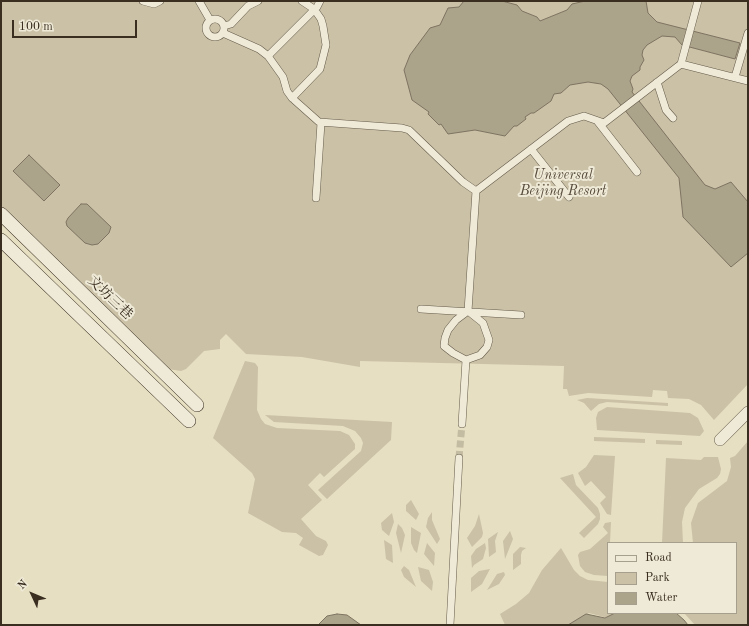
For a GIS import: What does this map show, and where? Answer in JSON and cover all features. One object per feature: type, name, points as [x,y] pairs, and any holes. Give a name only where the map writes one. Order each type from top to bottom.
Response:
[{"type":"main road","name":"文坊三巷","points":[[1,214],[196,405]]},
{"type":"main road","points":[[1,240],[189,421]]},
{"type":"street","points":[[143,1],[154,4],[160,1]]},
{"type":"street","points":[[199,1],[210,20]]},
{"type":"street","points":[[210,20],[206,27],[209,36],[215,38],[248,6],[258,1]]},
{"type":"street","points":[[292,98],[320,69],[326,45],[324,26],[314,9],[302,1]]},
{"type":"street","points":[[268,56],[320,1]]},
{"type":"street","points":[[468,311],[483,323],[489,340],[487,347],[480,354],[466,360],[453,354],[444,346],[448,330],[456,320],[468,311],[476,191],[568,121],[576,117],[584,116],[604,123],[681,64],[698,1]]},
{"type":"street","points":[[210,20],[220,20],[223,30],[259,49],[268,56],[282,77],[287,91],[292,98],[315,120],[321,123],[402,128],[409,130],[463,182],[476,191]]},
{"type":"street","points":[[735,77],[748,33]]},
{"type":"street","points":[[681,64],[748,80]]},
{"type":"street","points":[[657,82],[666,110],[673,118]]},
{"type":"street","points":[[598,122],[637,172]]},
{"type":"street","points":[[316,198],[321,123]]},
{"type":"street","points":[[531,149],[569,197]]},
{"type":"street","points":[[421,308],[521,315]]},
{"type":"street","points":[[462,424],[466,360]]},
{"type":"street","points":[[720,440],[748,412]]},
{"type":"street","points":[[450,625],[459,458]]},
{"type":"green space","name":"Universal Beijing Resort","points":[[1,1],[748,1],[748,384],[714,420],[701,405],[689,399],[668,398],[667,391],[653,390],[652,397],[588,393],[569,396],[567,389],[563,389],[564,366],[360,361],[360,367],[302,357],[246,354],[226,334],[220,340],[220,349],[204,351],[186,369],[181,371],[168,369],[1,210]]},
{"type":"green space","points":[[245,361],[255,363],[258,367],[257,410],[265,424],[277,428],[340,431],[349,435],[355,444],[355,449],[324,477],[320,473],[308,485],[322,500],[301,519],[316,536],[326,541],[328,545],[323,555],[319,556],[299,545],[303,538],[296,533],[282,532],[248,513],[255,479],[252,473],[213,438]]},
{"type":"green space","points":[[587,398],[668,403],[668,406],[607,402],[599,404],[591,411],[584,403],[577,400]]},
{"type":"green space","points":[[607,407],[690,413],[698,418],[704,431],[700,436],[597,430],[596,418],[598,412]]},
{"type":"green space","points":[[265,415],[392,422],[391,440],[327,499],[318,490],[361,451],[363,443],[361,438],[355,431],[343,426],[274,422]]},
{"type":"green space","points":[[594,437],[645,439],[645,443],[594,441]]},
{"type":"green space","points":[[656,440],[682,441],[682,445],[656,444]]},
{"type":"green space","points":[[748,441],[748,625],[695,625],[685,614],[737,614],[737,542],[693,542],[691,523],[698,503],[727,481],[731,467],[730,458],[735,456]]},
{"type":"green space","points":[[594,455],[615,456],[611,515],[607,514],[600,503],[606,497],[591,481],[585,486],[578,473],[586,467]]},
{"type":"green space","points":[[704,457],[718,457],[721,469],[720,474],[717,478],[699,489],[685,508],[682,522],[683,542],[662,542],[666,458],[701,460]]},
{"type":"green space","points":[[573,474],[576,485],[598,508],[600,514],[598,524],[584,538],[579,533],[596,517],[560,478]]},
{"type":"green space","points":[[411,500],[419,514],[416,520],[406,511],[406,505]]},
{"type":"green space","points":[[432,512],[432,520],[440,539],[437,544],[426,527],[428,518]]},
{"type":"green space","points":[[392,513],[394,522],[389,536],[382,530],[381,523]]},
{"type":"green space","points":[[479,514],[483,533],[482,537],[472,547],[467,538],[475,526]]},
{"type":"green space","points":[[611,522],[610,542],[607,542],[607,576],[594,575],[585,572],[580,566],[578,555],[580,552],[590,549],[608,533],[603,527],[605,523]]},
{"type":"green space","points":[[398,524],[402,528],[405,535],[401,553],[396,533]]},
{"type":"green space","points":[[411,527],[421,533],[417,553],[411,543]]},
{"type":"green space","points":[[510,531],[513,539],[505,559],[503,541]]},
{"type":"green space","points":[[498,532],[495,541],[496,552],[489,557],[488,539]]},
{"type":"green space","points":[[384,540],[392,545],[393,563],[386,559]]},
{"type":"green space","points":[[427,543],[435,553],[434,566],[424,554]]},
{"type":"green space","points":[[485,543],[486,548],[483,559],[472,568],[471,556],[476,549]]},
{"type":"green space","points":[[520,547],[526,548],[522,551],[521,564],[513,570],[513,554]]},
{"type":"green space","points":[[561,548],[574,570],[580,576],[588,580],[607,582],[607,614],[616,614],[613,617],[604,617],[589,613],[571,625],[505,625],[500,614],[516,604],[529,593],[542,570]]},
{"type":"green space","points":[[404,566],[409,570],[416,587],[404,577],[401,570]]},
{"type":"green space","points":[[418,567],[429,570],[433,582],[432,591],[421,581]]},
{"type":"green space","points":[[490,569],[482,584],[471,592],[471,578],[479,571]]},
{"type":"green space","points":[[504,572],[505,575],[499,584],[487,590],[497,574]]},
{"type":"water","points":[[464,1],[502,1],[517,5],[522,11],[537,17],[540,21],[567,10],[572,4],[585,1],[646,1],[648,13],[657,22],[740,43],[735,59],[682,45],[675,37],[662,36],[647,45],[643,50],[642,55],[644,60],[640,70],[632,76],[630,81],[633,89],[632,92],[705,185],[715,189],[731,182],[748,202],[748,253],[731,267],[683,217],[679,178],[608,89],[601,84],[588,82],[570,85],[561,93],[554,94],[551,101],[534,113],[531,113],[525,117],[526,119],[517,126],[514,126],[505,136],[475,130],[448,134],[441,124],[439,125],[428,114],[429,112],[412,100],[404,70],[410,55],[430,28],[440,25],[448,8],[459,7]]},
{"type":"water","points":[[29,155],[60,185],[44,201],[13,171]]},
{"type":"water","points":[[81,204],[87,204],[111,227],[109,233],[98,244],[92,245],[85,243],[67,226],[66,222],[68,218]]},
{"type":"water","points":[[337,614],[347,615],[361,625],[318,625],[327,616]]},
{"type":"water","points":[[586,614],[605,618],[613,614],[677,614],[688,625],[568,625]]},
{"type":"tunnel","points":[[459,458],[462,424]]}]
